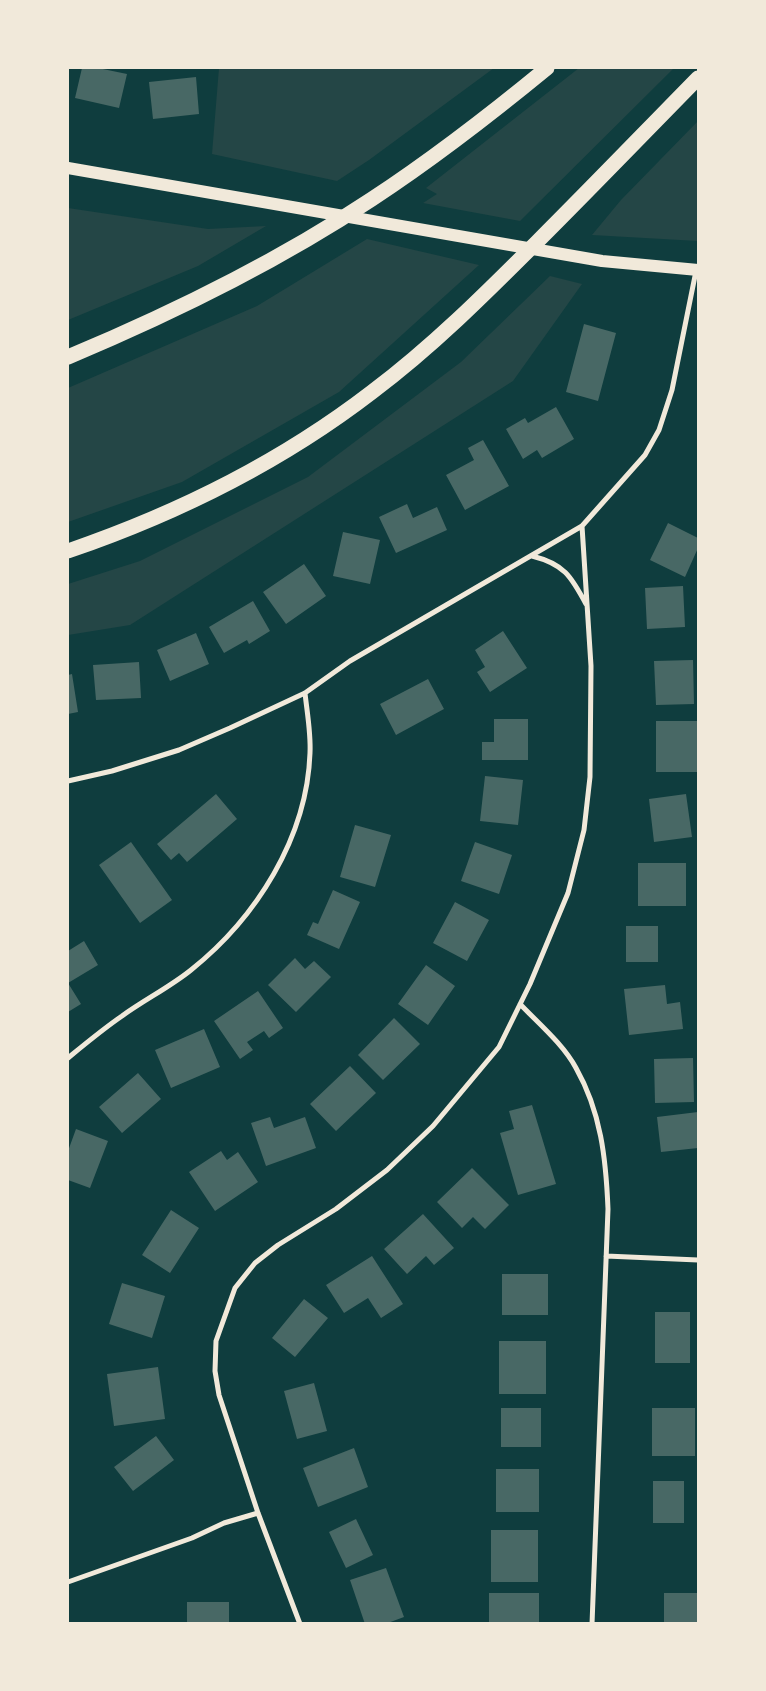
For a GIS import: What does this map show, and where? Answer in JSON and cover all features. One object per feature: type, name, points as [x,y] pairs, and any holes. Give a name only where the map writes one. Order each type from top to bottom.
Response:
[{"type":"highway","points":[[68,357],[140,326],[257,268],[336,222],[408,174],[547,68]]},
{"type":"highway","points":[[68,551],[159,516],[247,474],[296,444],[373,392],[453,325],[698,78]]},
{"type":"main road","points":[[68,168],[602,261],[697,270]]},
{"type":"street","points":[[68,781],[112,771],[179,750],[305,693],[350,661],[582,526],[644,455],[659,430],[672,390],[697,270]]},
{"type":"street","points":[[300,1624],[258,1513],[219,1396],[215,1371],[216,1341],[235,1288],[255,1263],[278,1245],[336,1209],[387,1170],[433,1126],[499,1047],[520,1004],[568,893],[584,830],[590,777],[591,666],[582,526]]},
{"type":"street","points":[[532,556],[546,559],[567,572],[587,607]]},
{"type":"street","points":[[68,1058],[120,1017],[191,970],[230,934],[255,904],[288,847],[307,788],[310,752],[305,693]]},
{"type":"street","points":[[520,1004],[558,1043],[576,1067],[596,1110],[606,1160],[608,1209],[592,1624]]},
{"type":"street","points":[[606,1256],[698,1260]]},
{"type":"street","points":[[68,1582],[192,1538],[224,1522],[258,1513]]},
{"type":"shaded area","points":[[219,68],[494,68],[369,160],[337,181],[212,154]]},
{"type":"shaded area","points":[[579,68],[674,68],[520,221],[423,203],[437,194],[426,188]]},
{"type":"shaded area","points":[[698,121],[698,241],[592,235],[621,200]]},
{"type":"shaded area","points":[[68,208],[208,229],[266,226],[198,266],[68,320]]},
{"type":"shaded area","points":[[367,239],[479,265],[339,392],[182,482],[68,522],[68,388],[257,306]]},
{"type":"shaded area","points":[[550,276],[582,284],[513,381],[130,625],[68,635],[68,584],[140,561],[308,477],[461,362]]},
{"type":"building","points":[[82,68],[98,68],[127,74],[119,108],[75,98]]},
{"type":"building","points":[[196,77],[199,114],[153,119],[149,82]]},
{"type":"building","points":[[584,324],[616,333],[598,401],[566,392]]},
{"type":"building","points":[[556,407],[574,439],[542,458],[537,450],[523,459],[506,429],[525,418],[528,423]]},
{"type":"building","points":[[483,440],[509,486],[465,510],[446,475],[474,460],[468,448]]},
{"type":"building","points":[[407,504],[413,518],[437,507],[447,530],[396,553],[379,517]]},
{"type":"building","points":[[668,523],[698,538],[698,548],[685,577],[650,560]]},
{"type":"building","points":[[343,532],[380,540],[370,584],[333,576]]},
{"type":"building","points":[[304,564],[326,596],[286,624],[263,592]]},
{"type":"building","points":[[683,586],[685,627],[647,629],[645,588]]},
{"type":"building","points":[[253,601],[270,631],[249,644],[247,640],[224,653],[209,627]]},
{"type":"building","points":[[503,631],[527,668],[490,692],[477,672],[485,667],[475,650]]},
{"type":"building","points":[[196,633],[209,664],[170,681],[157,650]]},
{"type":"building","points":[[693,660],[694,704],[656,705],[654,661]]},
{"type":"building","points":[[139,662],[141,698],[96,700],[93,665]]},
{"type":"building","points":[[72,674],[78,712],[68,714],[68,675]]},
{"type":"building","points":[[428,679],[444,709],[396,735],[380,704]]},
{"type":"building","points":[[494,719],[528,719],[528,760],[482,760],[482,742],[494,742]]},
{"type":"building","points":[[656,721],[698,721],[698,772],[656,772]]},
{"type":"building","points":[[485,776],[523,780],[518,825],[480,821]]},
{"type":"building","points":[[216,794],[237,819],[187,862],[179,853],[171,860],[157,844]]},
{"type":"building","points":[[686,794],[692,837],[654,842],[649,799]]},
{"type":"building","points":[[355,825],[391,835],[375,887],[340,877]]},
{"type":"building","points":[[131,842],[172,900],[140,923],[99,865]]},
{"type":"building","points":[[475,842],[512,855],[499,894],[461,881]]},
{"type":"building","points":[[638,863],[686,863],[686,906],[638,906]]},
{"type":"building","points":[[333,890],[360,902],[339,949],[307,935],[313,922],[318,924]]},
{"type":"building","points":[[455,902],[489,920],[467,961],[433,943]]},
{"type":"building","points":[[626,926],[658,926],[658,962],[626,962]]},
{"type":"building","points":[[84,941],[98,965],[68,983],[68,951]]},
{"type":"building","points":[[295,958],[305,969],[314,961],[331,977],[296,1012],[268,985]]},
{"type":"building","points":[[426,965],[455,986],[428,1025],[398,1004]]},
{"type":"building","points":[[68,983],[81,1004],[68,1012]]},
{"type":"building","points":[[665,985],[667,1004],[680,1002],[683,1029],[629,1035],[624,989]]},
{"type":"building","points":[[258,991],[283,1028],[269,1038],[264,1031],[247,1042],[253,1050],[240,1059],[214,1021]]},
{"type":"building","points":[[394,1018],[420,1044],[383,1080],[358,1055]]},
{"type":"building","points":[[204,1029],[220,1067],[171,1088],[155,1050]]},
{"type":"building","points":[[693,1058],[694,1102],[655,1103],[654,1059]]},
{"type":"building","points":[[350,1066],[376,1093],[336,1131],[310,1104]]},
{"type":"building","points":[[138,1073],[161,1099],[122,1133],[99,1107]]},
{"type":"building","points":[[532,1105],[556,1184],[518,1195],[500,1133],[514,1129],[509,1111]]},
{"type":"building","points":[[698,1112],[698,1148],[661,1152],[657,1117]]},
{"type":"building","points":[[270,1117],[274,1128],[305,1117],[316,1148],[266,1166],[251,1123]]},
{"type":"building","points":[[76,1129],[108,1141],[90,1188],[68,1180],[68,1151]]},
{"type":"building","points":[[221,1151],[227,1160],[238,1152],[258,1182],[215,1211],[189,1172]]},
{"type":"building","points":[[472,1168],[509,1205],[485,1229],[473,1217],[462,1228],[437,1202]]},
{"type":"building","points":[[171,1210],[199,1228],[170,1273],[142,1255]]},
{"type":"building","points":[[423,1214],[454,1248],[434,1265],[426,1256],[407,1274],[384,1249]]},
{"type":"building","points":[[372,1256],[403,1304],[381,1318],[368,1298],[344,1313],[326,1285]]},
{"type":"building","points":[[502,1274],[548,1274],[548,1315],[502,1315]]},
{"type":"building","points":[[122,1283],[165,1296],[152,1338],[109,1324]]},
{"type":"building","points":[[304,1299],[328,1318],[295,1357],[272,1338]]},
{"type":"building","points":[[655,1312],[690,1312],[690,1363],[655,1363]]},
{"type":"building","points":[[499,1341],[546,1341],[546,1394],[499,1394]]},
{"type":"building","points":[[158,1367],[165,1419],[114,1426],[107,1374]]},
{"type":"building","points":[[314,1383],[327,1431],[297,1439],[284,1391]]},
{"type":"building","points":[[501,1408],[541,1408],[541,1447],[501,1447]]},
{"type":"building","points":[[652,1408],[695,1408],[695,1456],[652,1456]]},
{"type":"building","points":[[156,1436],[174,1460],[133,1491],[114,1467]]},
{"type":"building","points":[[354,1448],[368,1487],[318,1507],[303,1468]]},
{"type":"building","points":[[496,1469],[539,1469],[539,1512],[496,1512]]},
{"type":"building","points":[[653,1481],[684,1481],[684,1523],[653,1523]]},
{"type":"building","points":[[356,1519],[373,1555],[346,1568],[329,1532]]},
{"type":"building","points":[[491,1530],[538,1530],[538,1582],[491,1582]]},
{"type":"building","points":[[386,1568],[404,1617],[385,1624],[365,1624],[350,1580]]},
{"type":"building","points":[[489,1593],[539,1593],[539,1622],[489,1622]]},
{"type":"building","points":[[664,1593],[698,1593],[698,1624],[664,1624]]},
{"type":"building","points":[[187,1602],[229,1602],[229,1624],[187,1624]]}]
